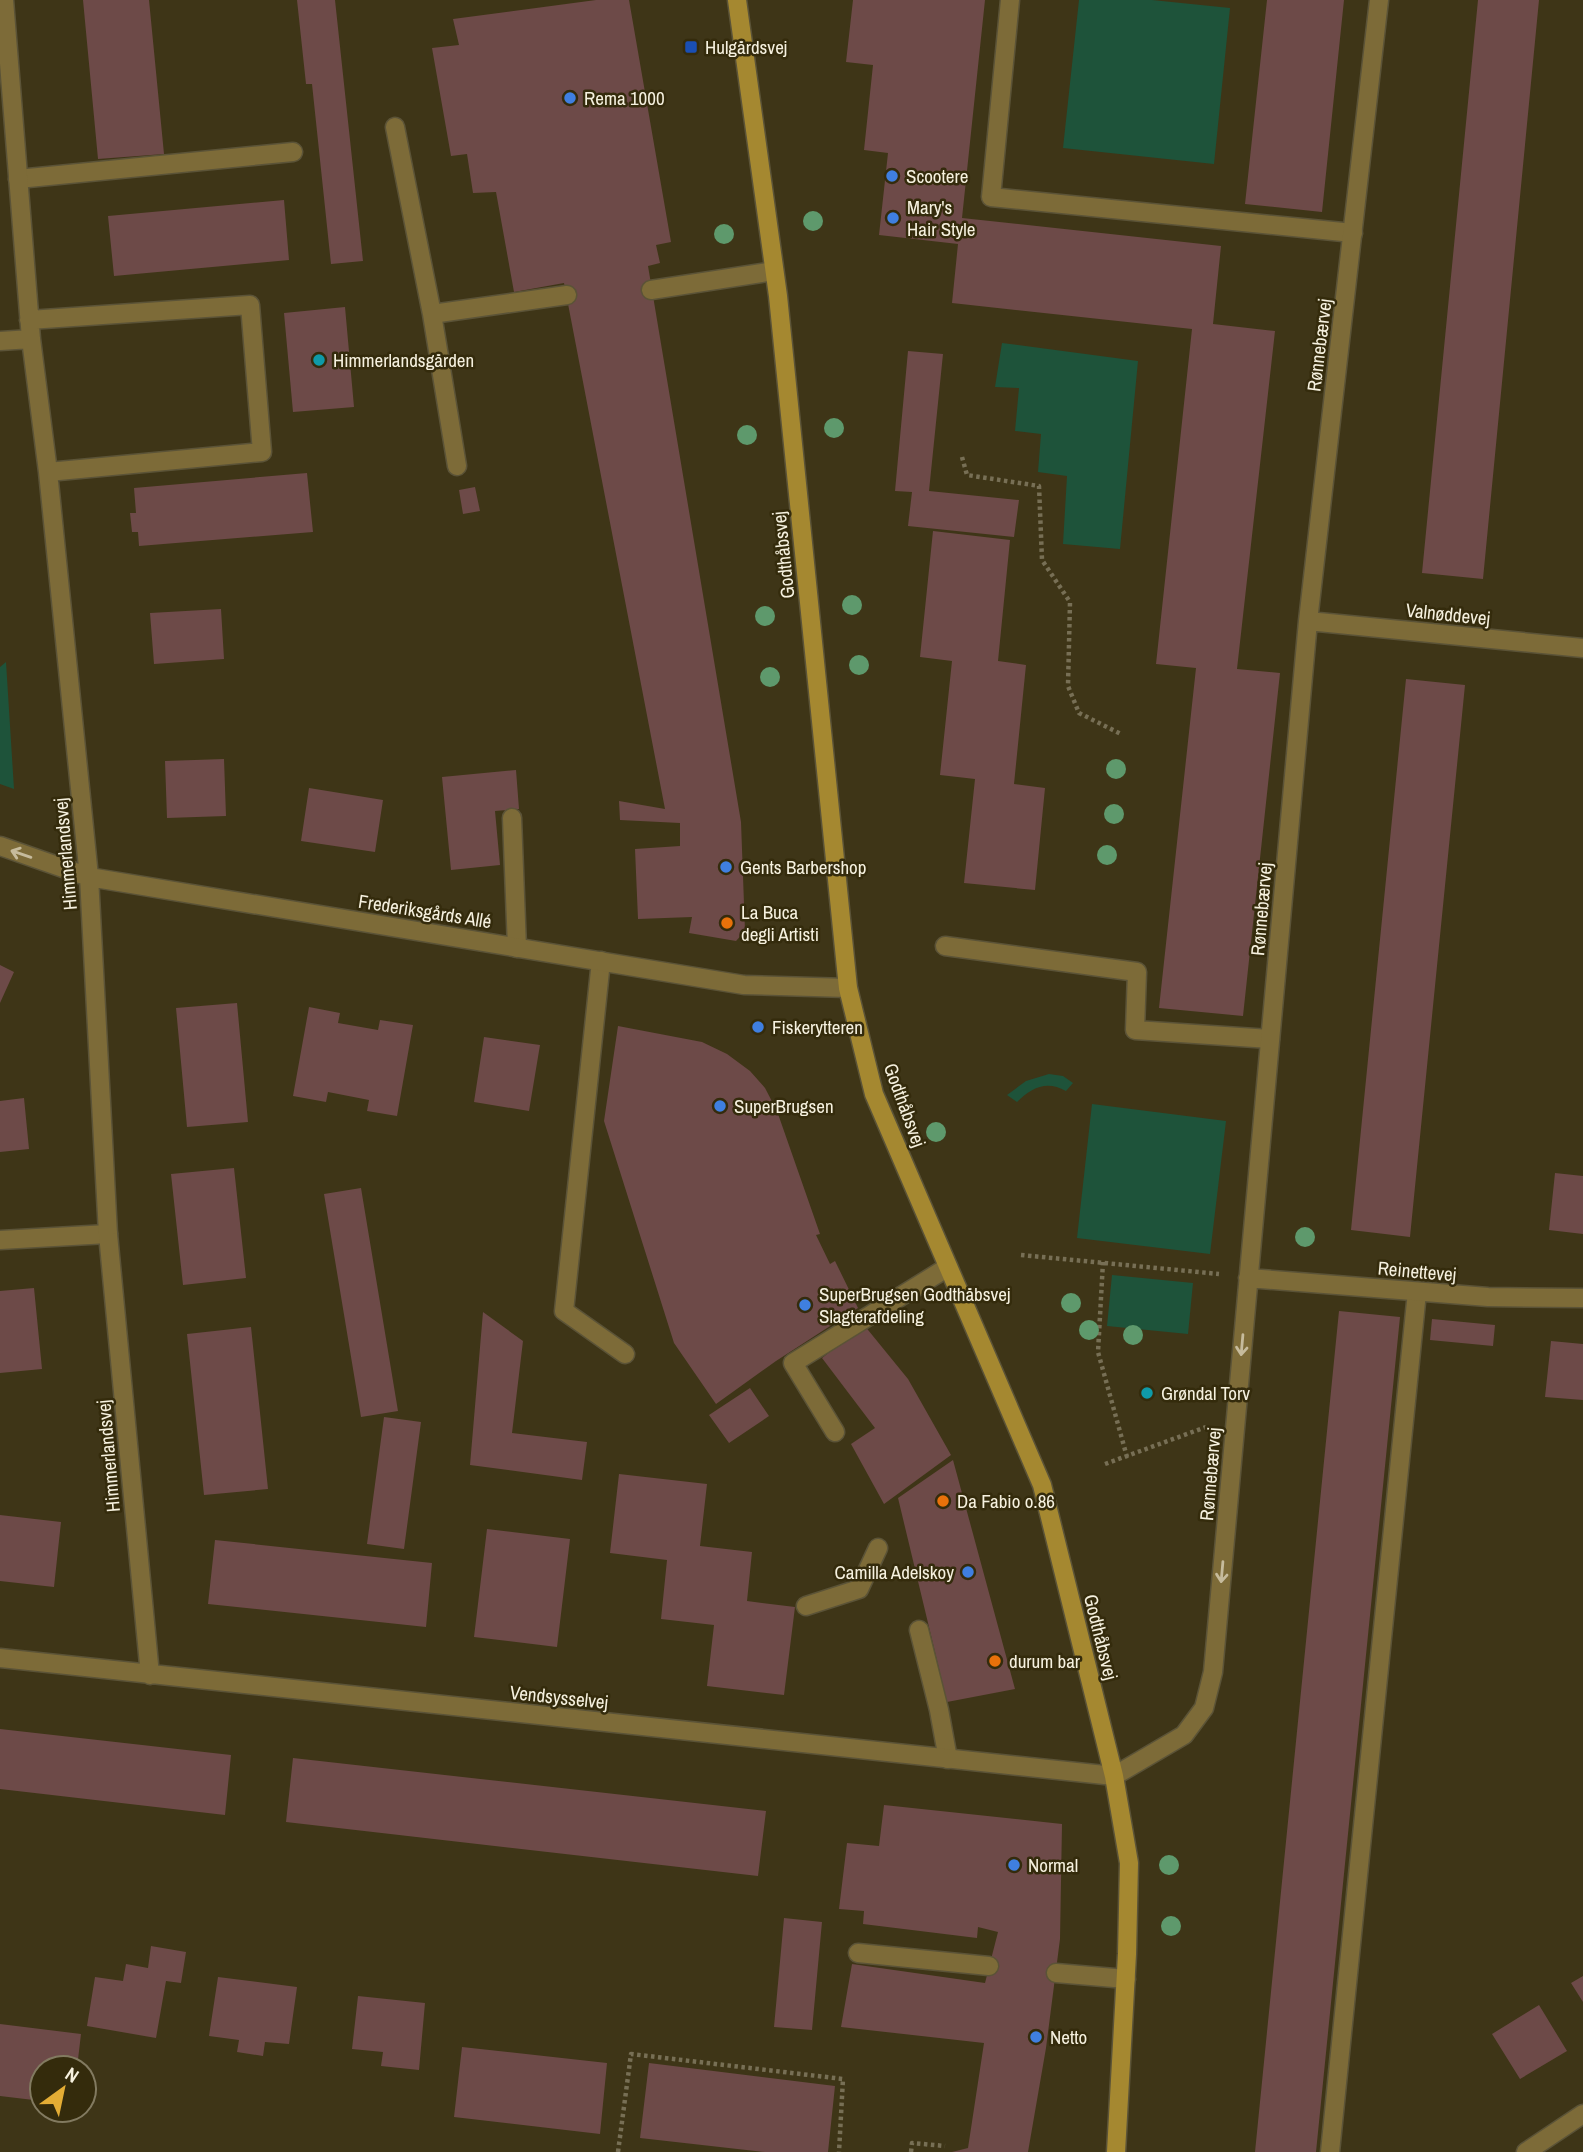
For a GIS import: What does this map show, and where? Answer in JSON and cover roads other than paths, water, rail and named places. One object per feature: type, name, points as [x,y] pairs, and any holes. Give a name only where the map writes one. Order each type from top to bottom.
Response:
[{"type":"street","name":"Himmerlandsvej","points":[[4,0],[29,320],[48,472],[89,877],[108,1234],[150,1675]]},
{"type":"street","name":"Godthåbsvej","points":[[737,0],[774,271],[848,988],[874,1094],[1042,1485],[1114,1776],[1129,1863],[1126,1979],[1116,2152]]},
{"type":"street","points":[[1010,0],[991,197],[1353,233]]},
{"type":"street","name":"Rønnebærvej","points":[[1114,1776],[1184,1735],[1204,1707],[1213,1672],[1308,621],[1379,0]]},
{"type":"street","points":[[395,127],[432,314],[457,466]]},
{"type":"street","points":[[18,179],[293,152]]},
{"type":"street","points":[[651,290],[774,271]]},
{"type":"street","points":[[432,314],[567,295]]},
{"type":"street","points":[[29,320],[250,305],[262,452],[48,472]]},
{"type":"street","points":[[0,341],[31,339]]},
{"type":"street","name":"Valnøddevej","points":[[1308,621],[1583,648]]},
{"type":"street","points":[[512,818],[517,948]]},
{"type":"street","name":"Frederiksgårds Allé","points":[[0,846],[89,877],[744,985],[848,988]]},
{"type":"street","points":[[946,946],[1137,972],[1135,1030],[1270,1039]]},
{"type":"street","points":[[601,961],[564,1311],[625,1354]]},
{"type":"street","points":[[0,1240],[108,1234]]},
{"type":"street","points":[[835,1432],[793,1363],[948,1266]]},
{"type":"street","name":"Reinettevej","points":[[1248,1278],[1488,1297],[1583,1298]]},
{"type":"street","points":[[1330,2152],[1417,1292]]},
{"type":"street","points":[[806,1606],[859,1589],[878,1548]]},
{"type":"street","points":[[919,1630],[948,1759]]},
{"type":"street","name":"Vendsysselvej","points":[[0,1658],[1114,1776]]},
{"type":"street","points":[[858,1953],[989,1966]]},
{"type":"street","points":[[1056,1973],[1126,1979]]},
{"type":"street","points":[[1527,2152],[1583,2114]]},
{"type":"street","points":[[1554,2133],[1556,2152]]},
{"type":"place","name":"Hulgårdsvej","points":[[691,47]]},
{"type":"place","name":"Rema 1000","points":[[570,98]]},
{"type":"place","name":"Scootere","points":[[892,176]]},
{"type":"place","name":"Mary's Hair Style","points":[[893,218]]},
{"type":"place","name":"Himmerlandsgården","points":[[319,360]]},
{"type":"place","name":"Gents Barbershop","points":[[726,867]]},
{"type":"place","name":"La Buca degli Artisti","points":[[727,923]]},
{"type":"place","name":"Fiskerytteren","points":[[758,1027]]},
{"type":"place","name":"SuperBrugsen","points":[[720,1106]]},
{"type":"place","name":"SuperBrugsen Godthåbsvej Slagterafdeling","points":[[805,1305]]},
{"type":"place","name":"Grøndal Torv","points":[[1147,1393]]},
{"type":"place","name":"Da Fabio o.86","points":[[943,1501]]},
{"type":"place","name":"Camilla Adelskoy","points":[[968,1572]]},
{"type":"place","name":"durum bar","points":[[995,1661]]},
{"type":"place","name":"Normal","points":[[1014,1865]]},
{"type":"place","name":"Netto","points":[[1036,2037]]}]
